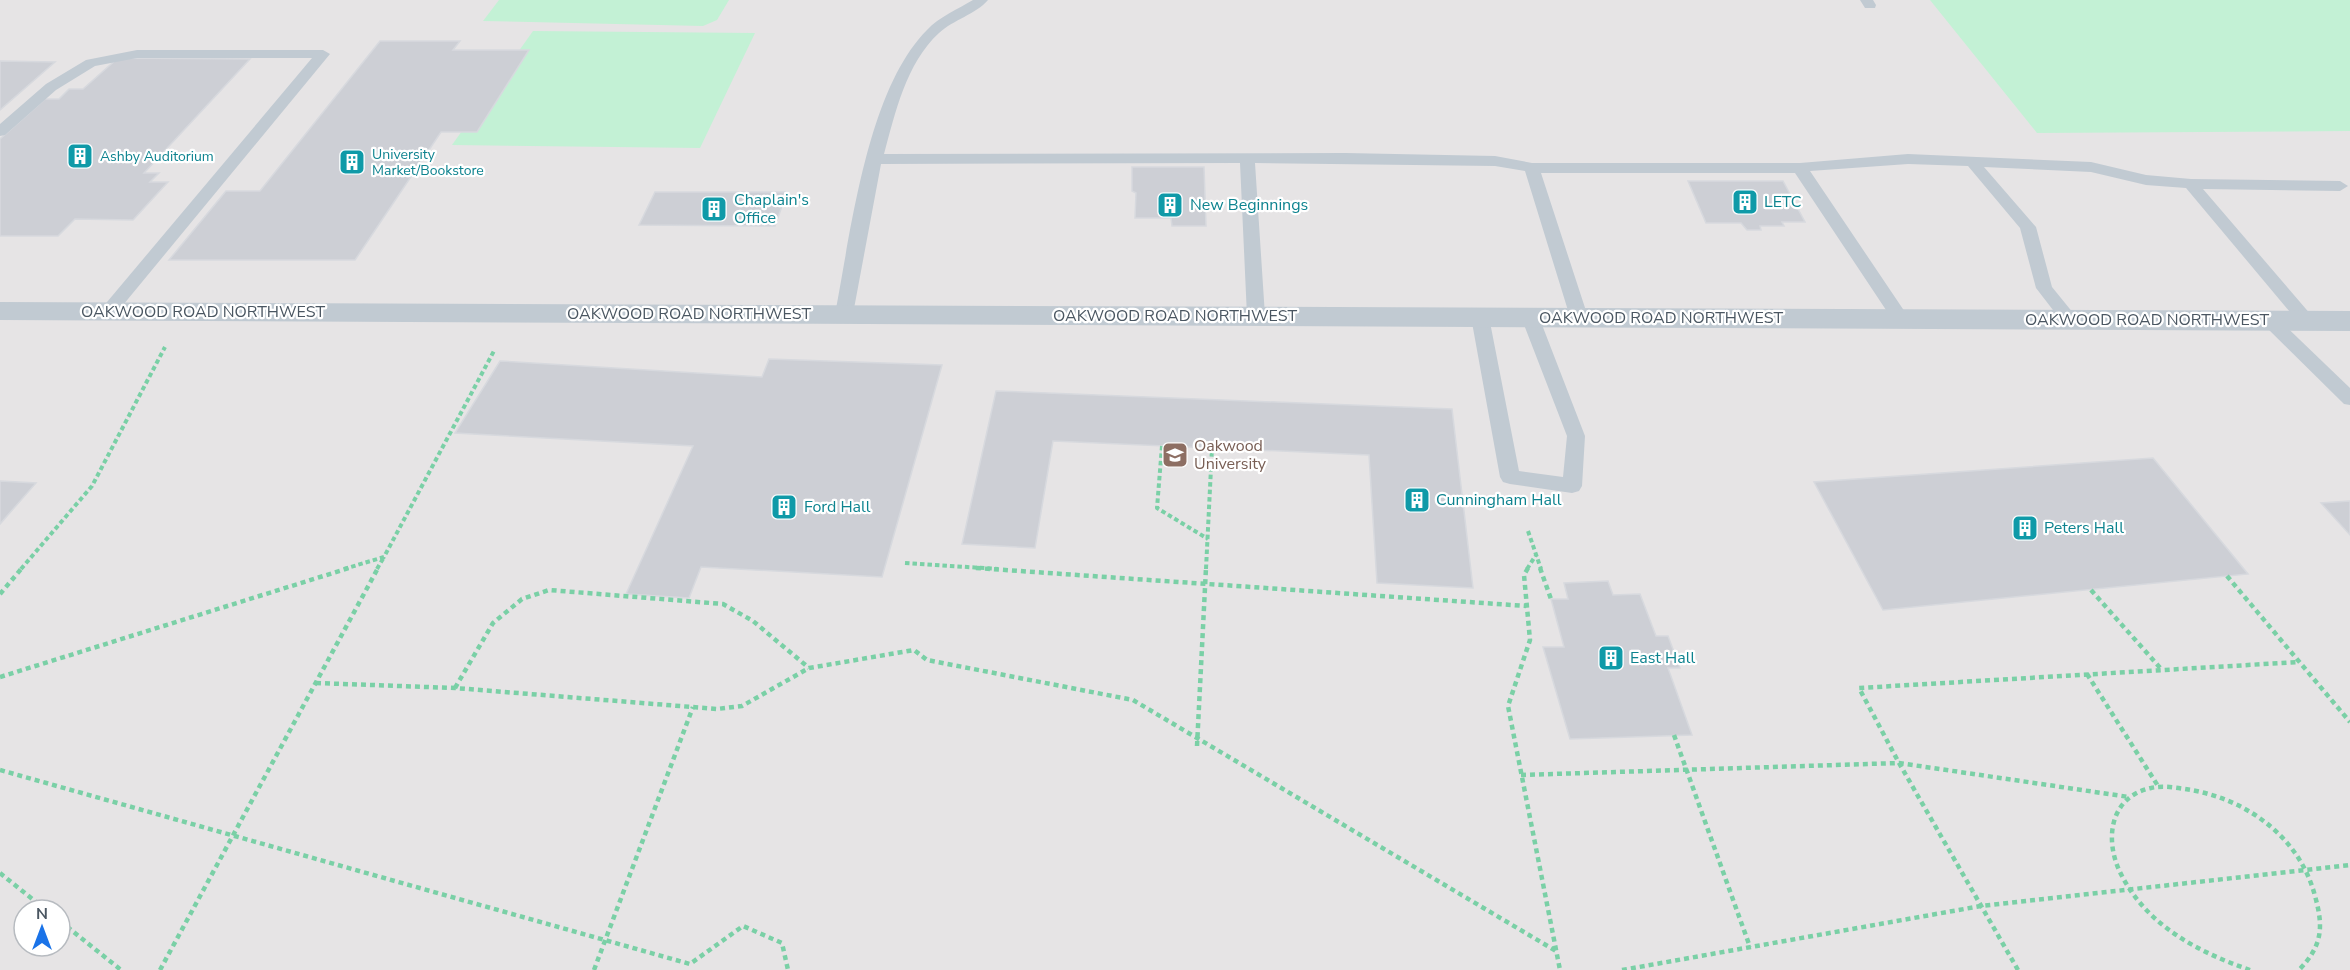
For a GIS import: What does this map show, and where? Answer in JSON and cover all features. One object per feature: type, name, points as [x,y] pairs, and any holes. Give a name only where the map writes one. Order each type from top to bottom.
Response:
[{"type":"street","name":"OAKWOOD ROAD NORTHWEST","points":[[0,311],[2350,321]]},
{"type":"lane","points":[[844,314],[875,159],[904,70],[931,33],[982,0]]},
{"type":"lane","points":[[0,132],[51,87],[91,63],[137,54],[323,54],[108,312]]},
{"type":"lane","points":[[875,159],[1246,158],[1495,162],[1532,168],[1800,168],[1908,159],[2091,167],[2146,180],[2191,184],[2340,186]]},
{"type":"lane","points":[[1246,158],[1256,316]]},
{"type":"lane","points":[[1973,163],[2028,227],[2044,288],[2069,320]]},
{"type":"lane","points":[[1532,168],[1579,317]]},
{"type":"lane","points":[[1800,168],[1900,318]]},
{"type":"lane","points":[[2191,184],[2306,320]]},
{"type":"lane","points":[[1480,317],[1510,477],[1572,486],[1576,436],[1530,317]]},
{"type":"lane","points":[[2270,320],[2350,399]]},
{"type":"path","points":[[0,594],[92,486],[171,335],[167,312]]},
{"type":"path","points":[[160,970],[497,345],[489,313]]},
{"type":"path","points":[[1162,446],[1157,508],[1208,538]]},
{"type":"path","points":[[1197,746],[1212,448]]},
{"type":"path","points":[[1528,531],[1551,599]]},
{"type":"path","points":[[1536,555],[1524,575],[1530,640],[1508,706],[1560,970]]},
{"type":"path","points":[[0,677],[384,557]]},
{"type":"path","points":[[905,563],[1526,606]]},
{"type":"path","points":[[2227,576],[2350,722]]},
{"type":"path","points":[[455,688],[493,623],[522,599],[549,590],[723,604],[753,621],[809,668]]},
{"type":"path","points":[[2091,590],[2162,670]]},
{"type":"path","points":[[316,683],[455,688],[717,709],[742,706],[809,668],[914,650],[927,660],[1133,700],[1556,951]]},
{"type":"path","points":[[2018,970],[1899,763],[1859,688],[2299,662]]},
{"type":"path","points":[[2086,675],[2158,786]]},
{"type":"path","points":[[594,970],[693,707]]},
{"type":"path","points":[[1674,735],[1750,947]]},
{"type":"path","points":[[1521,775],[1899,763],[2128,797]]},
{"type":"path","points":[[0,770],[690,964],[743,926],[782,943],[788,970]]},
{"type":"path","points":[[2250,970],[2222,962],[2186,943],[2155,919],[2130,889],[2115,862],[2110,836],[2115,813],[2128,797],[2142,790],[2158,786],[2188,787],[2222,796],[2255,813],[2287,836],[2305,856]]},
{"type":"path","points":[[2311,862],[2320,877]]},
{"type":"path","points":[[1622,970],[1981,906],[2350,865]]},
{"type":"path","points":[[0,873],[31,898]]},
{"type":"path","points":[[72,931],[121,970]]},
{"type":"path","points":[[2299,970],[2316,964]]},
{"type":"shaded area","name":"Oakwood University","points":[[0,0],[2350,0],[2350,970],[0,970]]},
{"type":"green space","points":[[499,0],[729,0],[717,20],[703,26],[483,21]]},
{"type":"green space","points":[[1930,0],[2350,0],[2350,131],[2037,133]]},
{"type":"green space","points":[[533,31],[755,33],[700,148],[452,145]]},
{"type":"building","name":"University Market/Bookstore","points":[[380,41],[460,41],[453,50],[529,50],[477,132],[441,132],[355,260],[169,260],[226,191],[260,191]]},
{"type":"building","name":"Ashby Auditorium","points":[[118,58],[250,59],[144,173],[159,173],[150,182],[168,182],[133,220],[75,219],[58,236],[0,236],[0,139],[45,99],[59,99],[69,89],[83,89]]},
{"type":"building","points":[[0,61],[55,62],[0,110]]},
{"type":"building","name":"New Beginnings","points":[[1132,167],[1204,167],[1206,226],[1172,226],[1171,218],[1135,218],[1136,193],[1132,191]]},
{"type":"building","name":"LETC","points":[[1688,181],[1783,181],[1805,222],[1782,222],[1784,226],[1760,226],[1761,230],[1747,230],[1741,223],[1706,223]]},
{"type":"building","name":"Chaplain's Office","points":[[655,192],[787,192],[775,226],[639,225]]},
{"type":"building","name":"Ford Hall","points":[[769,359],[942,365],[882,577],[701,567],[689,598],[626,594],[693,446],[455,433],[500,361],[762,377]]},
{"type":"building","name":"Cunningham Hall","points":[[996,391],[1452,409],[1473,588],[1377,583],[1369,455],[1053,441],[1035,548],[962,544]]},
{"type":"building","name":"Peters Hall","points":[[2153,458],[2248,574],[1883,610],[1814,482]]},
{"type":"building","points":[[0,481],[36,483],[0,524]]},
{"type":"building","points":[[2350,501],[2350,535],[2321,503]]},
{"type":"building","name":"East Hall","points":[[1608,581],[1613,595],[1640,594],[1656,636],[1668,636],[1680,668],[1668,668],[1692,735],[1570,739],[1543,647],[1564,647],[1551,599],[1568,599],[1564,583]]},
{"type":"place","name":"Ashby Auditorium","points":[[80,156]]},
{"type":"place","name":"University Market/Bookstore","points":[[352,162]]},
{"type":"place","name":"LETC","points":[[1745,202]]},
{"type":"place","name":"New Beginnings","points":[[1170,205]]},
{"type":"place","name":"Chaplain's Office","points":[[714,209]]},
{"type":"place","name":"Oakwood University","points":[[1175,455]]},
{"type":"place","name":"Cunningham Hall","points":[[1417,500]]},
{"type":"place","name":"Ford Hall","points":[[784,507]]},
{"type":"place","name":"Peters Hall","points":[[2025,528]]},
{"type":"place","name":"East Hall","points":[[1611,658]]}]
